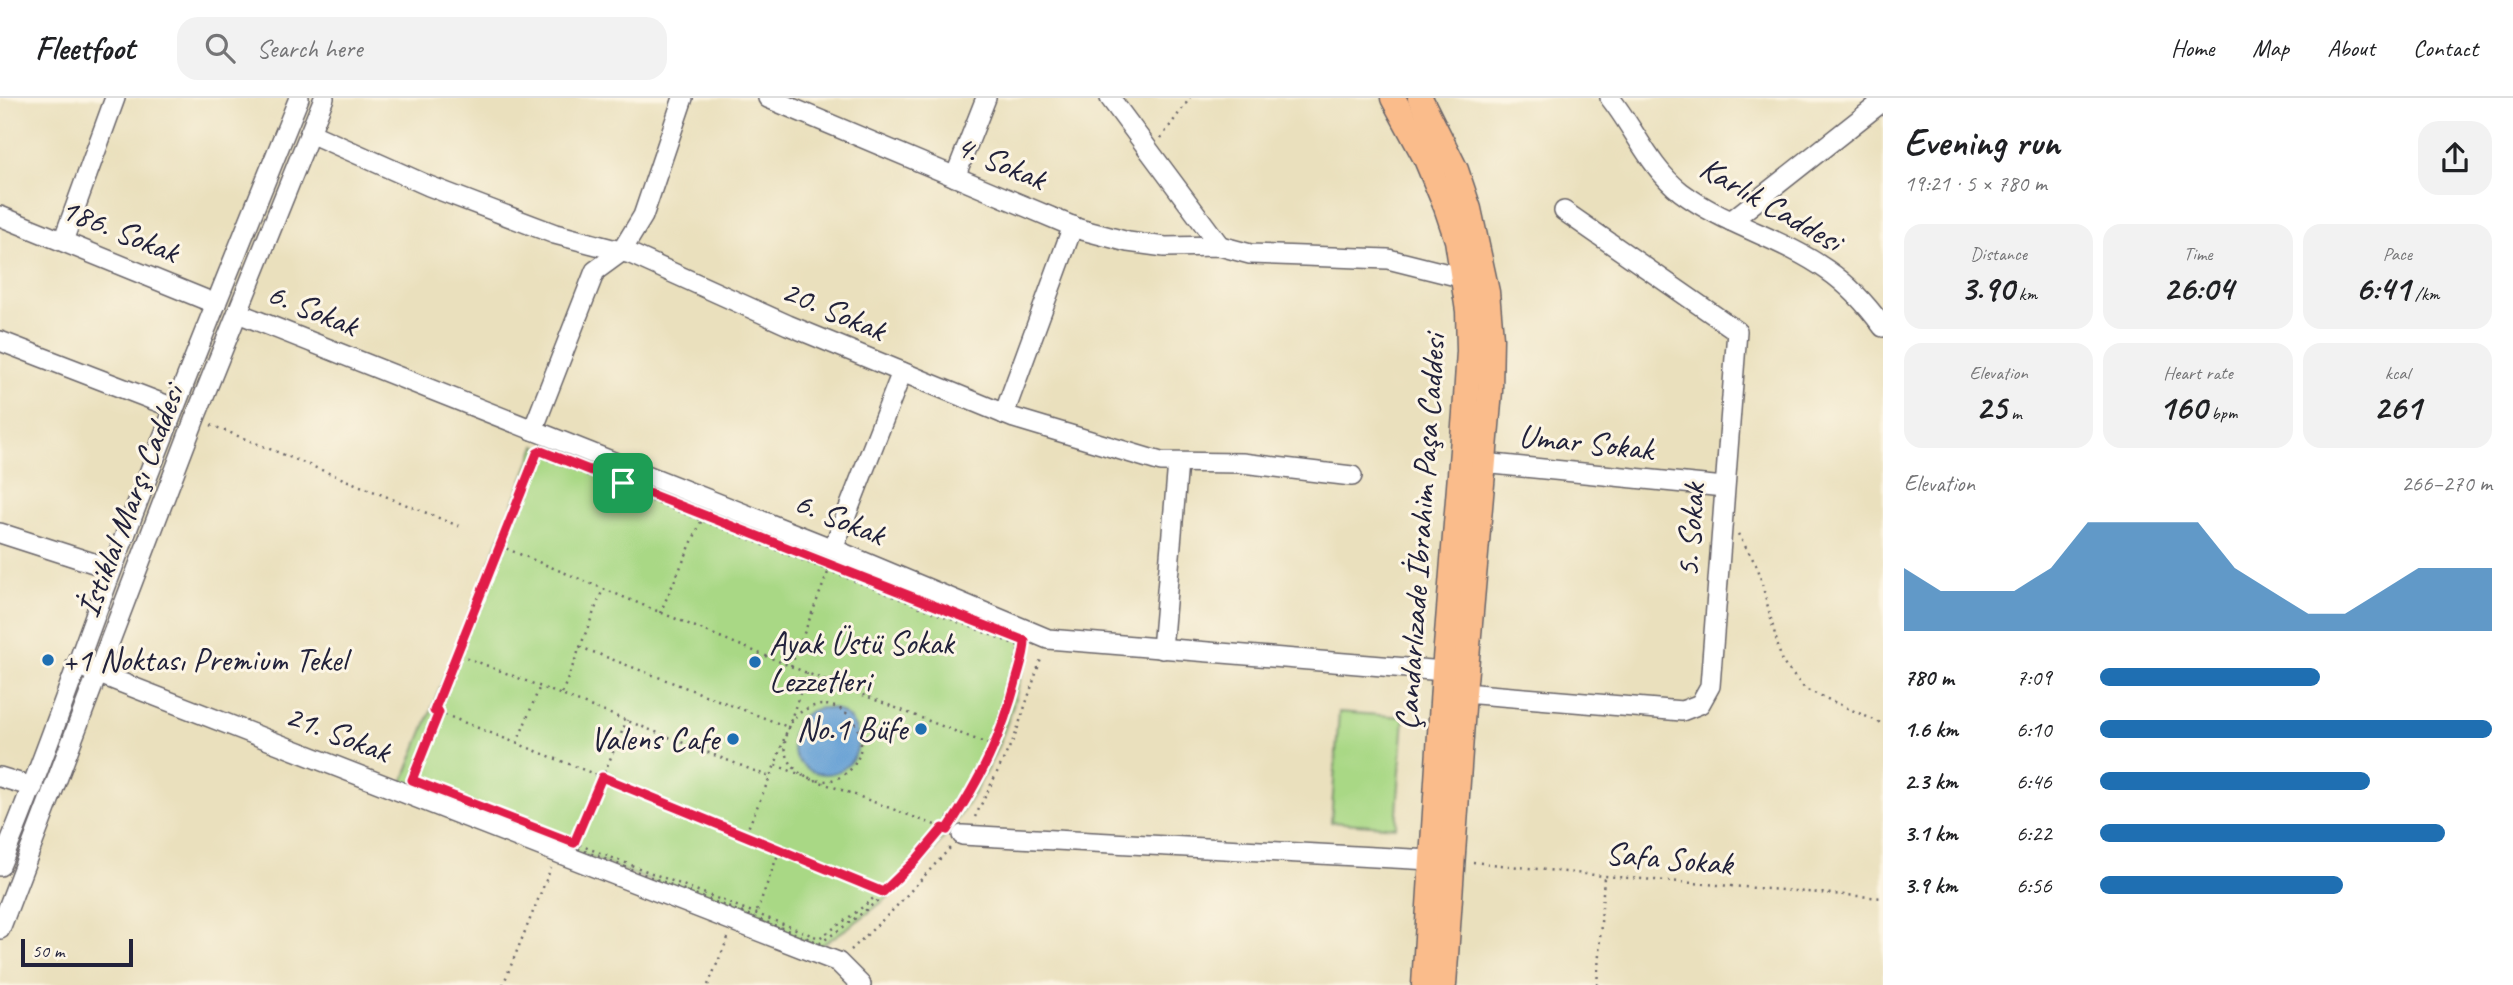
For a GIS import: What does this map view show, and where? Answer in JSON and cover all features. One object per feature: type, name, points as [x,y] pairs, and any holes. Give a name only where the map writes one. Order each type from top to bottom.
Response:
[{"type":"main road","name":"Çandarlızade İbrahim Paşa Caddesi","points":[[1393,98],[1426,159],[1446,207],[1457,240],[1468,311],[1469,351],[1444,671],[1444,985]]},
{"type":"main road","name":"Çandarlızade İbrahim Paşa Caddesi","points":[[1420,98],[1456,170],[1469,209],[1487,292],[1491,338],[1464,693],[1423,985]]},
{"type":"street","points":[[63,241],[115,98]]},
{"type":"street","name":"İstiklal Marşı Caddesi","points":[[0,866],[33,788],[76,665],[174,408],[299,98]]},
{"type":"street","name":"İstiklal Marşı Caddesi","points":[[0,929],[195,418],[324,98]]},
{"type":"street","points":[[533,430],[595,271],[621,251],[643,216],[683,98]]},
{"type":"street","name":"4. Sokak","points":[[768,98],[1073,226],[1128,242],[1165,247],[1220,246],[1250,254],[1388,258],[1464,278]]},
{"type":"street","points":[[955,177],[986,98]]},
{"type":"street","points":[[1110,98],[1220,246]]},
{"type":"street","name":"Karlık Caddesi","points":[[1610,98],[1656,165],[1679,190],[1731,221],[1827,269],[1868,306],[1883,327]]},
{"type":"street","points":[[1731,221],[1883,101]]},
{"type":"street","name":"20. Sokak","points":[[310,133],[429,186],[555,234],[621,251],[788,325],[1004,414],[1161,462],[1242,463],[1352,476]]},
{"type":"street","name":"5. Sokak","points":[[1464,693],[1682,711],[1700,704],[1710,685],[1737,331],[1564,211]]},
{"type":"street","name":"186. Sokak","points":[[0,216],[216,304]]},
{"type":"street","points":[[1004,414],[1073,226]]},
{"type":"street","name":"6. Sokak","points":[[238,313],[533,430],[832,557],[1048,639],[1444,671]]},
{"type":"street","points":[[0,341],[174,408]]},
{"type":"street","points":[[832,557],[902,372]]},
{"type":"street","points":[[1162,649],[1178,463]]},
{"type":"street","name":"Umar Sokak","points":[[1483,463],[1724,487]]},
{"type":"street","points":[[0,533],[113,569]]},
{"type":"street","name":"21. Sokak","points":[[76,665],[568,847],[735,922],[838,962],[861,985]]},
{"type":"street","points":[[0,777],[33,788]]},
{"type":"street","points":[[951,831],[1442,860]]},
{"type":"path","points":[[1158,142],[1191,98]]},
{"type":"path","points":[[195,418],[461,527]]},
{"type":"path","points":[[838,962],[893,910],[951,831],[995,747],[1007,716],[1025,641],[832,557],[704,515],[541,451],[537,453],[457,653],[412,780],[568,847],[756,916],[819,938],[883,892],[951,831],[971,826],[1015,737],[1048,639]]},
{"type":"path","points":[[437,712],[541,457],[1019,646],[1009,691],[989,745],[963,796],[951,831],[921,863],[888,894],[820,943],[756,916]]},
{"type":"path","points":[[1723,511],[1758,568],[1783,662],[1805,688],[1883,724]]},
{"type":"path","points":[[660,613],[704,515]]},
{"type":"path","points":[[500,546],[790,667],[995,747]]},
{"type":"path","points":[[790,667],[829,571],[832,557]]},
{"type":"path","points":[[561,694],[603,589]]},
{"type":"path","points":[[580,647],[788,727]]},
{"type":"path","points":[[457,653],[770,777]]},
{"type":"path","points":[[746,834],[775,765],[807,673]]},
{"type":"path","points":[[517,743],[540,686]]},
{"type":"path","points":[[825,705],[834,707],[849,716],[859,731],[861,740],[858,757],[847,773],[830,781],[811,780],[790,763],[785,746],[788,727],[807,708],[825,705]]},
{"type":"path","points":[[437,712],[746,834],[888,894]]},
{"type":"path","points":[[503,985],[627,720]]},
{"type":"path","points":[[775,765],[951,831]]},
{"type":"path","points":[[756,916],[780,849]]},
{"type":"path","name":"Safa Sokak","points":[[1442,860],[1883,898]]},
{"type":"path","points":[[1597,985],[1604,876]]},
{"type":"path","points":[[708,985],[735,922]]},
{"type":"green space","points":[[536,446],[1028,641],[1021,677],[999,744],[965,807],[922,864],[896,890],[869,913],[819,947],[402,784]]},
{"type":"green space","points":[[1339,712],[1404,717],[1396,827],[1331,822]]},
{"type":"water","points":[[818,708],[832,708],[844,713],[853,722],[858,741],[856,754],[849,765],[832,774],[818,774],[806,769],[797,760],[792,748],[792,734],[797,722],[806,713]]},
{"type":"place","name":"+1 Noktası Premium Tekel","points":[[48,660]]},
{"type":"place","name":"Ayak Üstü Sokak Lezzetleri","points":[[755,662]]},
{"type":"place","name":"No.1 Büfe","points":[[921,729]]},
{"type":"place","name":"Valens Cafe","points":[[733,739]]},
{"type":"route","points":[[541,451],[623,483],[1025,641],[1007,716],[976,786],[947,830],[943,828],[916,860],[883,892],[602,777],[574,843],[412,780],[439,712],[434,711],[537,453],[541,451]]}]
